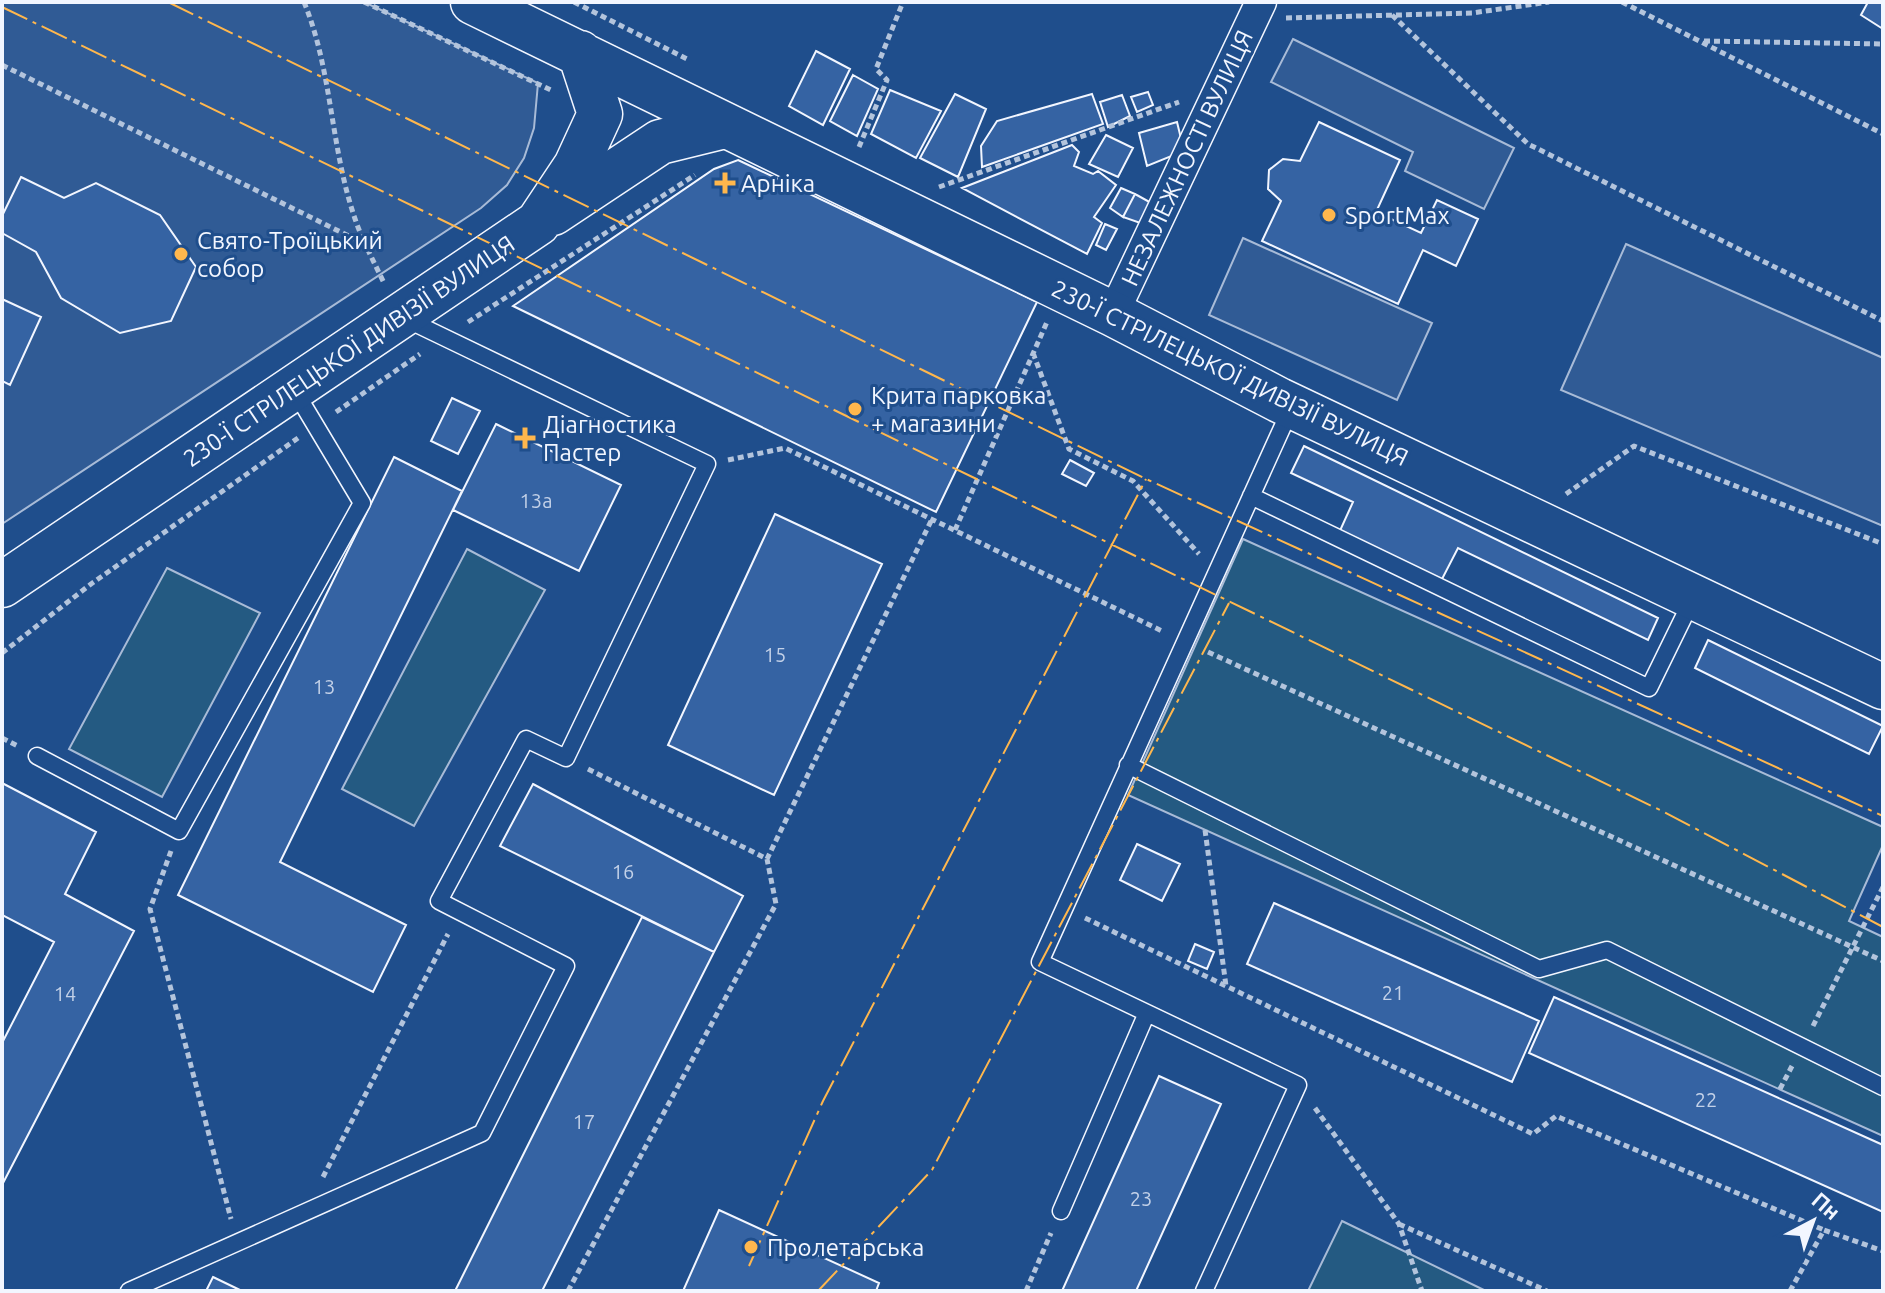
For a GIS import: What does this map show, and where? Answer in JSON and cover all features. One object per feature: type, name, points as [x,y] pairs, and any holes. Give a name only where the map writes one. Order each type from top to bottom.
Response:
[{"type":"street","name":"230-Ї СТРІЛЕЦЬКОЇ ДИВІЗІЇ ВУЛИЦЯ","points":[[473,2],[1113,314],[1292,406],[1883,687]]},
{"type":"street","name":"НЕЗАЛЕЖНОСТІ ВУЛИЦЯ","points":[[1113,314],[1257,10]]},
{"type":"street","name":"230-Ї СТРІЛЕЦЬКОЇ ДИВІЗІЇ ВУЛИЦЯ","points":[[2,585],[538,223],[576,166],[600,114],[580,53]]},
{"type":"street","points":[[538,223],[660,142],[725,126]]},
{"type":"lane","points":[[129,1291],[482,1133],[566,966],[439,901],[526,739],[566,758],[707,464],[400,316]]},
{"type":"lane","points":[[37,756],[179,831],[362,503],[293,388]]},
{"type":"lane","points":[[1204,1291],[1298,1085],[1040,962],[1292,406]]},
{"type":"lane","points":[[1251,496],[1649,688],[1693,597]]},
{"type":"lane","points":[[1128,765],[1539,969],[1607,950],[1883,1087]]},
{"type":"lane","points":[[1061,1211],[1146,1015]]},
{"type":"path","points":[[304,2],[318,36],[348,206],[400,316]]},
{"type":"path","points":[[364,2],[561,95]]},
{"type":"path","points":[[859,147],[887,80],[876,69],[903,2]]},
{"type":"path","points":[[1257,10],[1392,15],[1472,13],[1549,2]]},
{"type":"path","points":[[1622,2],[1883,134]]},
{"type":"path","points":[[1392,15],[1528,144],[1883,321]]},
{"type":"path","points":[[1700,41],[1883,44]]},
{"type":"path","points":[[2,65],[365,244]]},
{"type":"path","points":[[939,187],[1221,87]]},
{"type":"path","points":[[2,653],[103,575],[316,425],[444,337],[702,171]]},
{"type":"path","points":[[955,530],[1062,289]]},
{"type":"path","points":[[1033,353],[1069,449],[1133,481],[1216,572]]},
{"type":"path","points":[[1529,519],[1634,446],[1883,544]]},
{"type":"path","points":[[707,464],[785,448],[1184,641],[1883,961]]},
{"type":"path","points":[[568,1291],[776,904],[767,859],[932,519]]},
{"type":"path","points":[[566,758],[767,859]]},
{"type":"path","points":[[1201,801],[1226,986]]},
{"type":"path","points":[[179,831],[150,909],[238,1243]]},
{"type":"path","points":[[1780,1089],[1883,887]]},
{"type":"path","points":[[1063,908],[1533,1134],[1556,1116],[1824,1230],[1883,1251]]},
{"type":"path","points":[[304,1213],[460,912]]},
{"type":"path","points":[[1298,1085],[1399,1224],[1422,1291]]},
{"type":"path","points":[[1026,1291],[1061,1211]]},
{"type":"path","points":[[1399,1224],[1547,1291]]},
{"type":"path","points":[[1790,1291],[1824,1230]]},
{"type":"shaded area","points":[[2,2],[364,2],[538,83],[534,128],[524,158],[507,185],[481,208],[2,524]]},
{"type":"shaded area","points":[[1293,39],[1514,148],[1484,209],[1405,171],[1413,152],[1271,82]]},
{"type":"shaded area","points":[[1243,238],[1432,323],[1397,400],[1209,315]]},
{"type":"shaded area","points":[[1626,244],[1883,358],[1883,526],[1561,390]]},
{"type":"shaded area","points":[[1243,539],[1883,827],[1883,845],[1849,921],[1883,937],[1883,1136],[1128,795]]},
{"type":"shaded area","points":[[467,549],[545,590],[414,826],[342,789]]},
{"type":"shaded area","points":[[167,568],[260,613],[162,797],[69,749]]},
{"type":"shaded area","points":[[1342,1221],[1486,1291],[1308,1291]]},
{"type":"building","points":[[1868,2],[1883,2],[1883,29],[1861,15]]},
{"type":"building","points":[[816,51],[850,69],[823,125],[789,106]]},
{"type":"building","points":[[853,75],[878,89],[857,136],[830,121]]},
{"type":"building","points":[[890,90],[941,111],[916,158],[871,134]]},
{"type":"building","points":[[1148,92],[1153,105],[1137,112],[1131,97]]},
{"type":"building","points":[[955,94],[986,109],[958,177],[920,158]]},
{"type":"building","points":[[1092,94],[1103,124],[982,167],[981,146],[997,121]]},
{"type":"building","points":[[1122,95],[1130,116],[1108,127],[1100,102]]},
{"type":"building","points":[[1177,122],[1184,151],[1147,166],[1139,133]]},
{"type":"building","name":"SportMax","points":[[1319,122],[1400,160],[1376,212],[1421,233],[1437,200],[1478,219],[1456,266],[1423,250],[1398,304],[1262,241],[1281,201],[1268,189],[1269,170],[1283,159],[1300,161]]},
{"type":"building","points":[[1106,135],[1133,148],[1118,177],[1089,164]]},
{"type":"building","points":[[1072,145],[1079,152],[1074,166],[1093,174],[1098,171],[1116,185],[1094,217],[1102,223],[1087,254],[962,188]]},
{"type":"building","name":"Крита парковка + магазини","points":[[738,160],[1037,302],[936,512],[513,306],[714,169]]},
{"type":"building","name":"Свято-Троїцький собор","points":[[21,177],[64,198],[96,183],[160,215],[196,267],[171,321],[120,333],[61,298],[36,252],[2,233],[2,216]]},
{"type":"building","points":[[1121,188],[1135,194],[1123,217],[1110,208]]},
{"type":"building","points":[[1135,194],[1155,205],[1149,226],[1123,217]]},
{"type":"building","points":[[1105,224],[1117,229],[1106,250],[1096,245]]},
{"type":"building","points":[[2,299],[41,317],[10,385],[2,381]]},
{"type":"building","points":[[452,398],[480,411],[458,454],[431,441]]},
{"type":"building","points":[[496,424],[621,485],[579,571],[453,510]]},
{"type":"building","points":[[1304,446],[1658,618],[1648,640],[1458,548],[1440,583],[1338,535],[1353,502],[1291,473]]},
{"type":"building","points":[[394,457],[462,491],[280,862],[406,925],[373,992],[178,895]]},
{"type":"building","points":[[1070,460],[1094,473],[1086,486],[1062,474]]},
{"type":"building","points":[[775,514],[882,564],[774,795],[668,745]]},
{"type":"building","points":[[1708,640],[1883,726],[1869,754],[1695,668]]},
{"type":"building","points":[[2,783],[96,832],[65,894],[134,931],[2,1185],[2,1043],[54,942],[2,915]]},
{"type":"building","points":[[533,784],[743,896],[714,952],[500,846]]},
{"type":"building","points":[[1137,844],[1180,864],[1162,901],[1120,880]]},
{"type":"building","points":[[1274,903],[1539,1021],[1512,1082],[1247,964]]},
{"type":"building","points":[[642,917],[714,952],[542,1291],[455,1291]]},
{"type":"building","points":[[1195,944],[1214,952],[1207,969],[1188,961]]},
{"type":"building","points":[[1554,997],[1883,1145],[1883,1212],[1529,1053]]},
{"type":"building","points":[[1159,1076],[1221,1104],[1136,1291],[1062,1291]]},
{"type":"building","name":"Пролетарська","points":[[719,1210],[879,1283],[876,1291],[683,1291]]},
{"type":"building","points":[[213,1277],[242,1291],[206,1291]]},
{"type":"power","points":[[168,2],[1146,479],[1883,816]]},
{"type":"power","points":[[2,7],[1662,811],[1883,927]]},
{"type":"power","points":[[749,1266],[823,1101],[1146,479]]},
{"type":"power","points":[[818,1291],[932,1170],[1229,603]]},
{"type":"place","name":"Арніка","points":[[725,183]]},
{"type":"place","name":"SportMax","points":[[1329,215]]},
{"type":"place","name":"Свято-Троїцький собор","points":[[181,254]]},
{"type":"place","name":"Крита парковка + магазини","points":[[855,409]]},
{"type":"place","name":"Діагностика Пастер","points":[[525,438]]},
{"type":"place","name":"Пролетарська","points":[[751,1247]]}]
